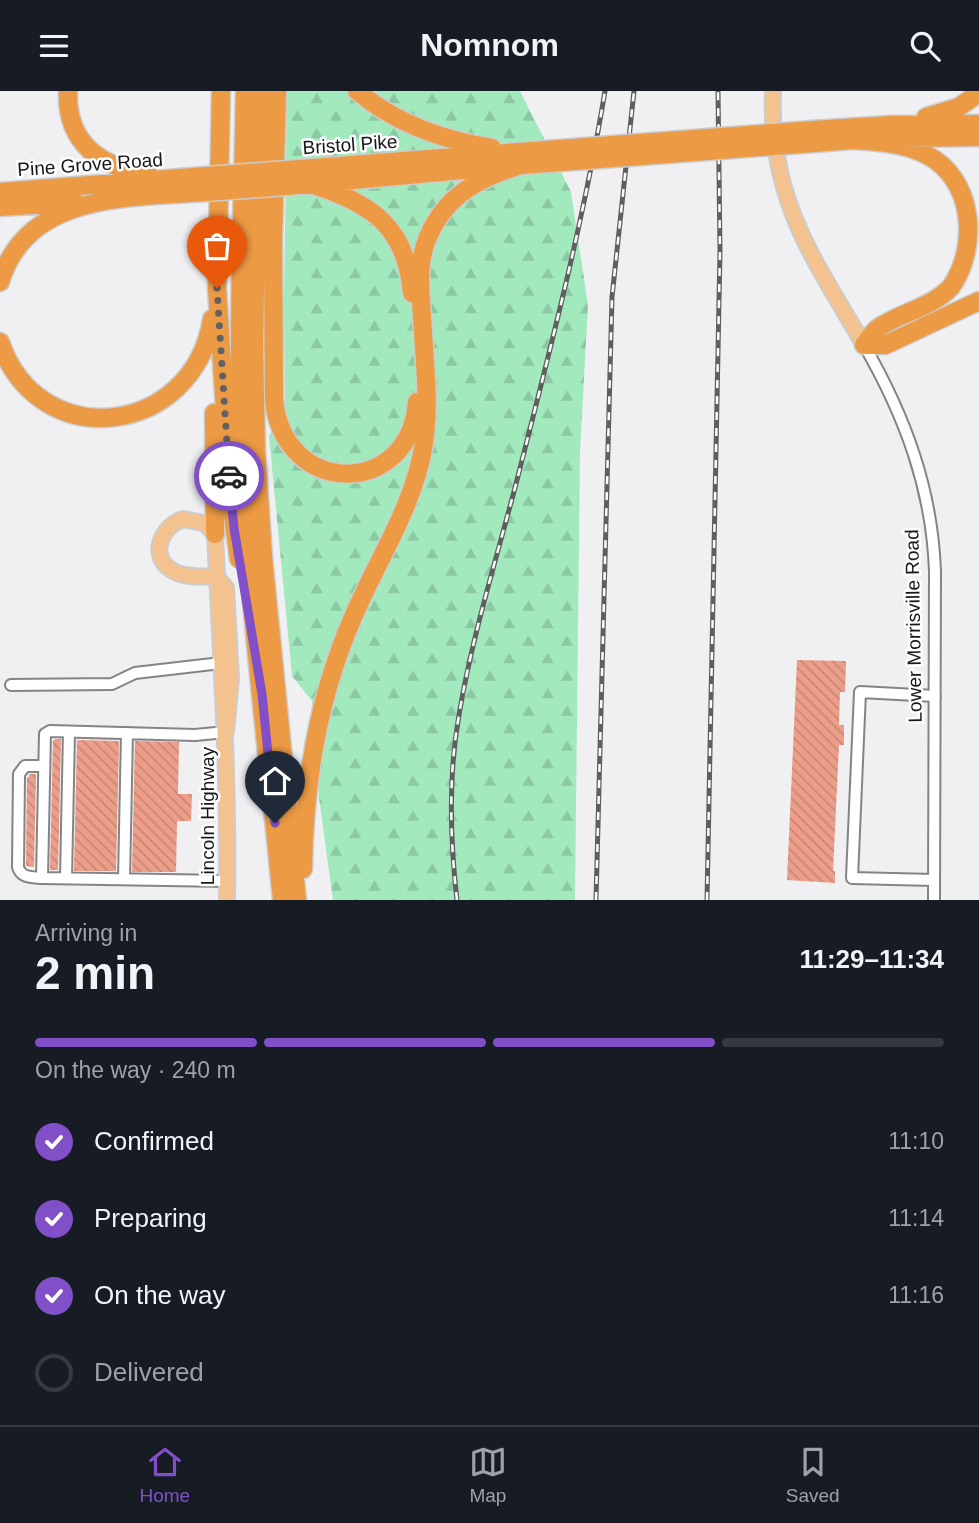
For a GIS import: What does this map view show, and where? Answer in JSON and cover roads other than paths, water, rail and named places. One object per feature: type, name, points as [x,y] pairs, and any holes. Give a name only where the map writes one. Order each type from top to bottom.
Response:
[{"type":"highway","points":[[68,91],[68,108],[74,129],[85,145],[101,159],[135,173],[184,178]]},
{"type":"highway","points":[[245,91],[240,316],[242,438],[249,558],[282,900]]},
{"type":"highway","points":[[259,91],[254,302],[256,451],[263,557],[300,900]]},
{"type":"highway","points":[[277,91],[273,316],[274,400],[277,419],[288,445],[302,458],[326,471],[354,474],[372,469],[394,455],[405,442],[415,421],[417,397],[410,279],[399,245],[376,215],[356,200],[287,178]]},
{"type":"highway","points":[[357,91],[387,113],[415,128],[520,159]]},
{"type":"highway","points":[[311,184],[520,159],[813,136],[890,125],[952,111],[979,93]]},
{"type":"highway","points":[[220,96],[218,336],[234,528],[262,694]]},
{"type":"highway","points":[[890,125],[979,124]]},
{"type":"highway","points":[[813,136],[906,147],[935,159],[950,172],[962,188],[973,221],[969,256],[952,286],[929,303],[877,329],[864,345]]},
{"type":"highway","points":[[855,140],[979,138]]},
{"type":"highway","points":[[300,900],[310,772],[325,697],[354,614],[411,490],[424,444],[426,413],[420,277],[424,248],[433,226],[454,198],[520,159]]},
{"type":"highway","name":"Bristol Pike","points":[[184,178],[206,184],[520,159]]},
{"type":"highway","name":"Pine Grove Road","points":[[0,193],[184,178]]},
{"type":"highway","points":[[0,282],[19,244],[37,228],[59,215],[103,200],[206,184]]},
{"type":"highway","name":"Pine Grove Road","points":[[0,207],[103,200]]},
{"type":"highway","points":[[0,342],[17,377],[45,402],[80,416],[103,419],[127,416],[162,401],[189,375],[207,339],[217,288]]},
{"type":"highway","points":[[864,345],[885,345],[979,302]]},
{"type":"highway","points":[[215,534],[214,367],[218,336]]},
{"type":"main road","name":"Lower Morrisville Road","points":[[773,91],[774,146],[786,200],[810,252],[864,345]]},
{"type":"main road","points":[[215,534],[204,523],[183,519],[166,529],[159,547],[162,560],[172,570],[188,575],[217,577]]},
{"type":"main road","name":"Lincoln Highway","points":[[215,534],[226,732],[227,900]]},
{"type":"main road","name":"Lincoln Highway","points":[[217,577],[227,593],[231,679],[226,732]]},
{"type":"street","name":"Lower Morrisville Road","points":[[864,345],[886,383],[906,427],[925,492],[935,555],[934,900]]},
{"type":"street","points":[[11,685],[113,684],[135,673],[221,663]]},
{"type":"street","points":[[934,880],[852,878],[860,692],[935,696]]},
{"type":"street","points":[[42,878],[45,734],[50,731],[195,735],[226,732]]},
{"type":"street","points":[[66,878],[69,732]]},
{"type":"street","points":[[124,879],[127,733]]},
{"type":"street","points":[[43,767],[25,767],[19,774],[20,873],[42,878],[227,881]]},
{"type":"railway","points":[[457,900],[451,807],[455,738],[464,686],[565,289],[605,91]]},
{"type":"railway","points":[[596,900],[612,297],[634,91]]},
{"type":"railway","points":[[707,900],[720,251],[718,91]]}]
